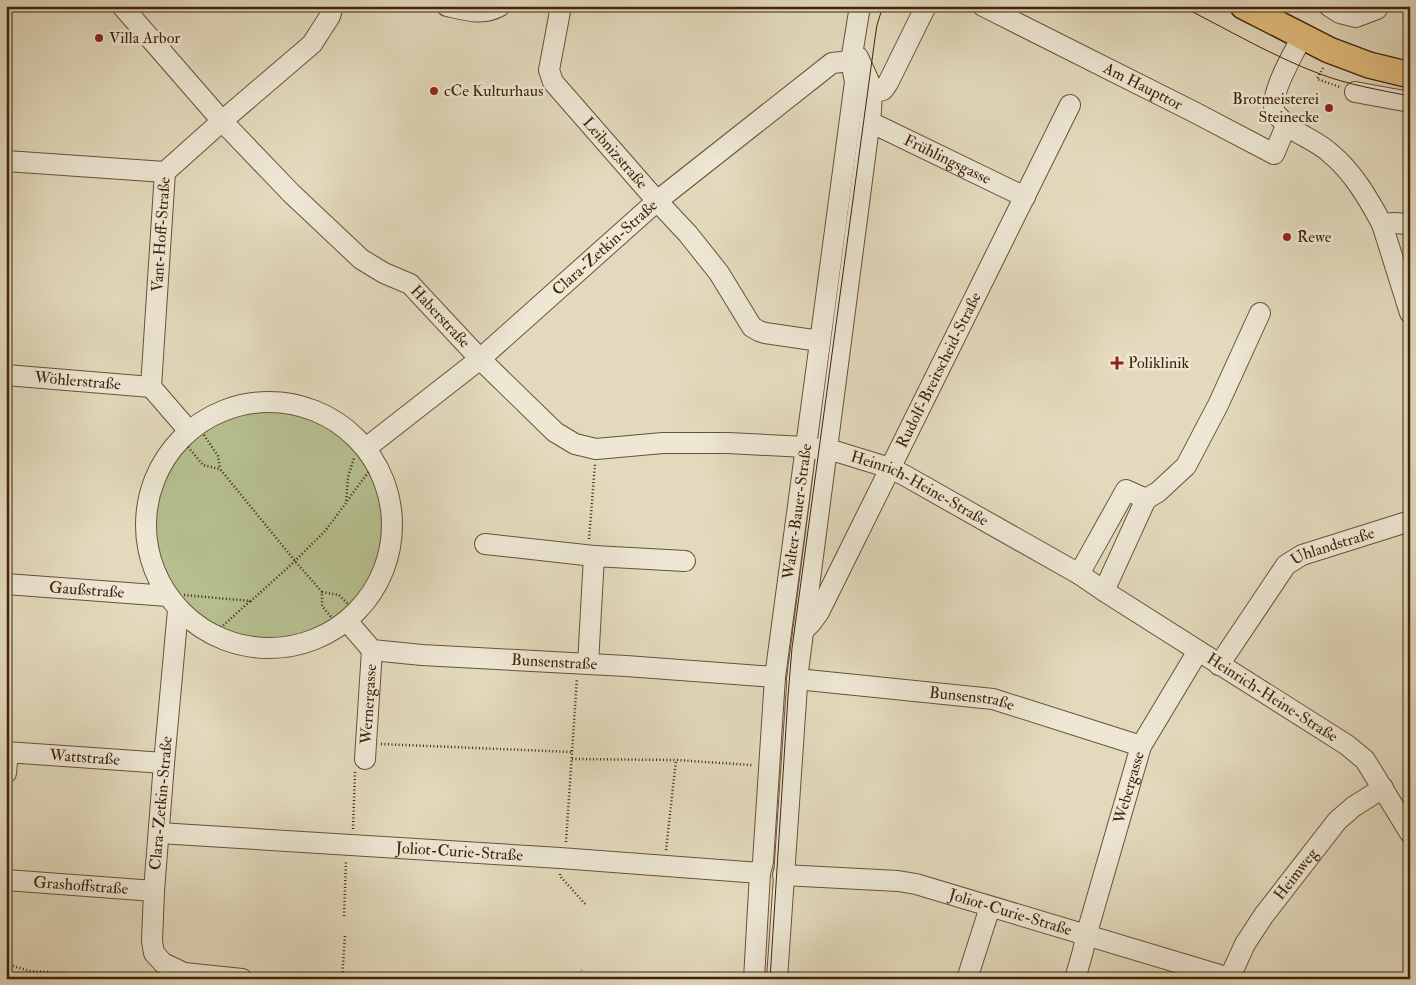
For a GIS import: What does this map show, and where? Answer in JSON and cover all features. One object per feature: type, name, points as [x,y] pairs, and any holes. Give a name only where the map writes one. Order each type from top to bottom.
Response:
[{"type":"main road","points":[[1243,6],[1331,51],[1369,65],[1410,75]]},
{"type":"street","name":"Haberstraße","points":[[122,6],[222,121],[291,193],[361,259],[384,274],[410,284],[480,359],[555,432],[575,444],[596,449],[672,443],[728,443],[805,447]]},
{"type":"street","name":"Vant-Hoff-Straße","points":[[151,387],[165,172],[312,44],[330,16],[333,6]]},
{"type":"street","points":[[447,6],[477,13],[500,6]]},
{"type":"street","name":"Leibnizstraße","points":[[561,6],[549,70],[553,82],[688,234],[719,273],[752,327],[765,333],[820,340]]},
{"type":"street","name":"Walter-Bauer-Straße","points":[[754,979],[774,678],[855,82],[853,53],[860,6]]},
{"type":"street","name":"Walter-Bauer-Straße","points":[[777,979],[797,679],[802,631],[870,122],[880,88],[926,6]]},
{"type":"street","name":"Am Haupttor","points":[[983,6],[1274,154],[1286,126]]},
{"type":"street","points":[[1329,6],[1356,17],[1377,9],[1379,6]]},
{"type":"street","points":[[1302,37],[1274,96],[1274,112],[1286,126],[1329,151],[1366,194],[1382,224],[1410,313]]},
{"type":"street","name":"Clara-Zetkin-Straße","points":[[371,456],[657,201],[832,63],[853,53]]},
{"type":"street","name":"Walter-Bauer-Straße","points":[[853,53],[872,88],[880,88]]},
{"type":"street","points":[[1355,92],[1410,102]]},
{"type":"street","name":"Rudolf-Breitscheid-Straße","points":[[802,631],[819,612],[1070,105]]},
{"type":"street","name":"Frühlingsgasse","points":[[870,122],[1025,197]]},
{"type":"street","points":[[6,161],[165,172]]},
{"type":"street","points":[[1382,224],[1409,224]]},
{"type":"street","points":[[1104,591],[1146,499],[1158,492],[1186,466],[1218,405],[1260,313]]},
{"type":"street","name":"Wöhlerstraße","points":[[6,375],[151,387]]},
{"type":"street","points":[[151,387],[189,431]]},
{"type":"street","points":[[256,402],[289,403],[318,411],[340,423],[371,456],[382,473],[389,496],[393,524],[391,546],[386,566],[371,595],[348,620],[324,636],[295,646],[262,649],[245,647],[212,636],[189,620],[173,603],[154,572],[146,541],[146,517],[150,491],[159,468],[171,450],[189,431],[206,418],[229,408],[256,402]]},
{"type":"street","name":"Heinrich-Heine-Straße","points":[[805,447],[838,452],[904,474],[1079,574],[1347,745],[1365,760],[1384,788],[1410,834]]},
{"type":"street","points":[[1079,574],[1126,490],[1146,499]]},
{"type":"street","name":"Uhlandstraße","points":[[1219,665],[1286,565],[1302,555],[1410,520]]},
{"type":"street","points":[[485,544],[591,556],[685,561]]},
{"type":"street","points":[[583,664],[591,556]]},
{"type":"street","name":"Gaußstraße","points":[[6,584],[173,603]]},
{"type":"street","name":"Clara-Zetkin-Straße","points":[[173,603],[152,941],[154,953],[163,963],[183,976]]},
{"type":"street","points":[[348,620],[372,650]]},
{"type":"street","name":"Bunsenstraße","points":[[372,650],[422,655],[583,664],[774,678]]},
{"type":"street","name":"Wernergasse","points":[[366,751],[372,650]]},
{"type":"street","name":"Webergasse","points":[[1075,979],[1141,746],[1198,651]]},
{"type":"street","name":"Bunsenstraße","points":[[797,679],[993,699],[1141,746]]},
{"type":"street","points":[[6,773],[7,752]]},
{"type":"street","name":"Wattstraße","points":[[7,752],[164,763]]},
{"type":"street","name":"Heimweg","points":[[1230,978],[1245,944],[1264,915],[1337,821],[1353,807],[1384,788]]},
{"type":"street","name":"Joliot-Curie-Straße","points":[[159,833],[562,858],[760,873]]},
{"type":"street","name":"Joliot-Curie-Straße","points":[[783,875],[907,883],[933,889],[1230,978]]},
{"type":"street","name":"Grashoffstraße","points":[[6,880],[154,891]]},
{"type":"street","points":[[967,979],[990,907]]},
{"type":"street","points":[[183,976],[242,979]]},
{"type":"path","points":[[1331,51],[1317,79],[1355,92]]},
{"type":"path","points":[[189,431],[203,466],[220,469]]},
{"type":"path","points":[[189,431],[218,456],[220,469],[322,592],[338,595],[348,620]]},
{"type":"path","points":[[591,556],[596,449]]},
{"type":"path","points":[[212,636],[325,532],[346,503],[371,456],[355,453],[348,477],[346,503]]},
{"type":"path","points":[[322,592],[322,606],[348,620]]},
{"type":"path","points":[[173,603],[188,595],[251,600]]},
{"type":"path","points":[[583,664],[560,876],[586,905]]},
{"type":"path","points":[[344,916],[355,760],[366,751],[572,752]]},
{"type":"path","points":[[572,759],[676,760],[769,766]]},
{"type":"path","points":[[664,866],[676,760]]},
{"type":"path","points":[[342,979],[345,936]]},
{"type":"path","points":[[6,964],[30,971],[107,979]]},
{"type":"path","points":[[576,979],[582,970]]},
{"type":"green space","points":[[257,402],[281,402],[305,407],[327,416],[356,438],[378,467],[383,478],[390,501],[392,525],[390,549],[383,572],[378,583],[356,612],[327,634],[305,643],[281,648],[257,648],[233,643],[211,634],[191,620],[174,603],[160,583],[151,561],[146,537],[146,513],[151,489],[160,467],[174,447],[191,430],[211,416],[233,407]]},
{"type":"tram line","points":[[770,979],[792,648],[875,38],[883,6]]},
{"type":"tram line","points":[[1181,6],[1302,67],[1353,84],[1410,96]]},
{"type":"place","name":"Villa Arbor","points":[[99,38]]},
{"type":"place","name":"cCe Kulturhaus","points":[[434,91]]},
{"type":"place","name":"Brotmeisterei Steinecke","points":[[1329,108]]},
{"type":"place","name":"Rewe","points":[[1287,237]]},
{"type":"place","name":"Poliklinik","points":[[1117,363]]}]
